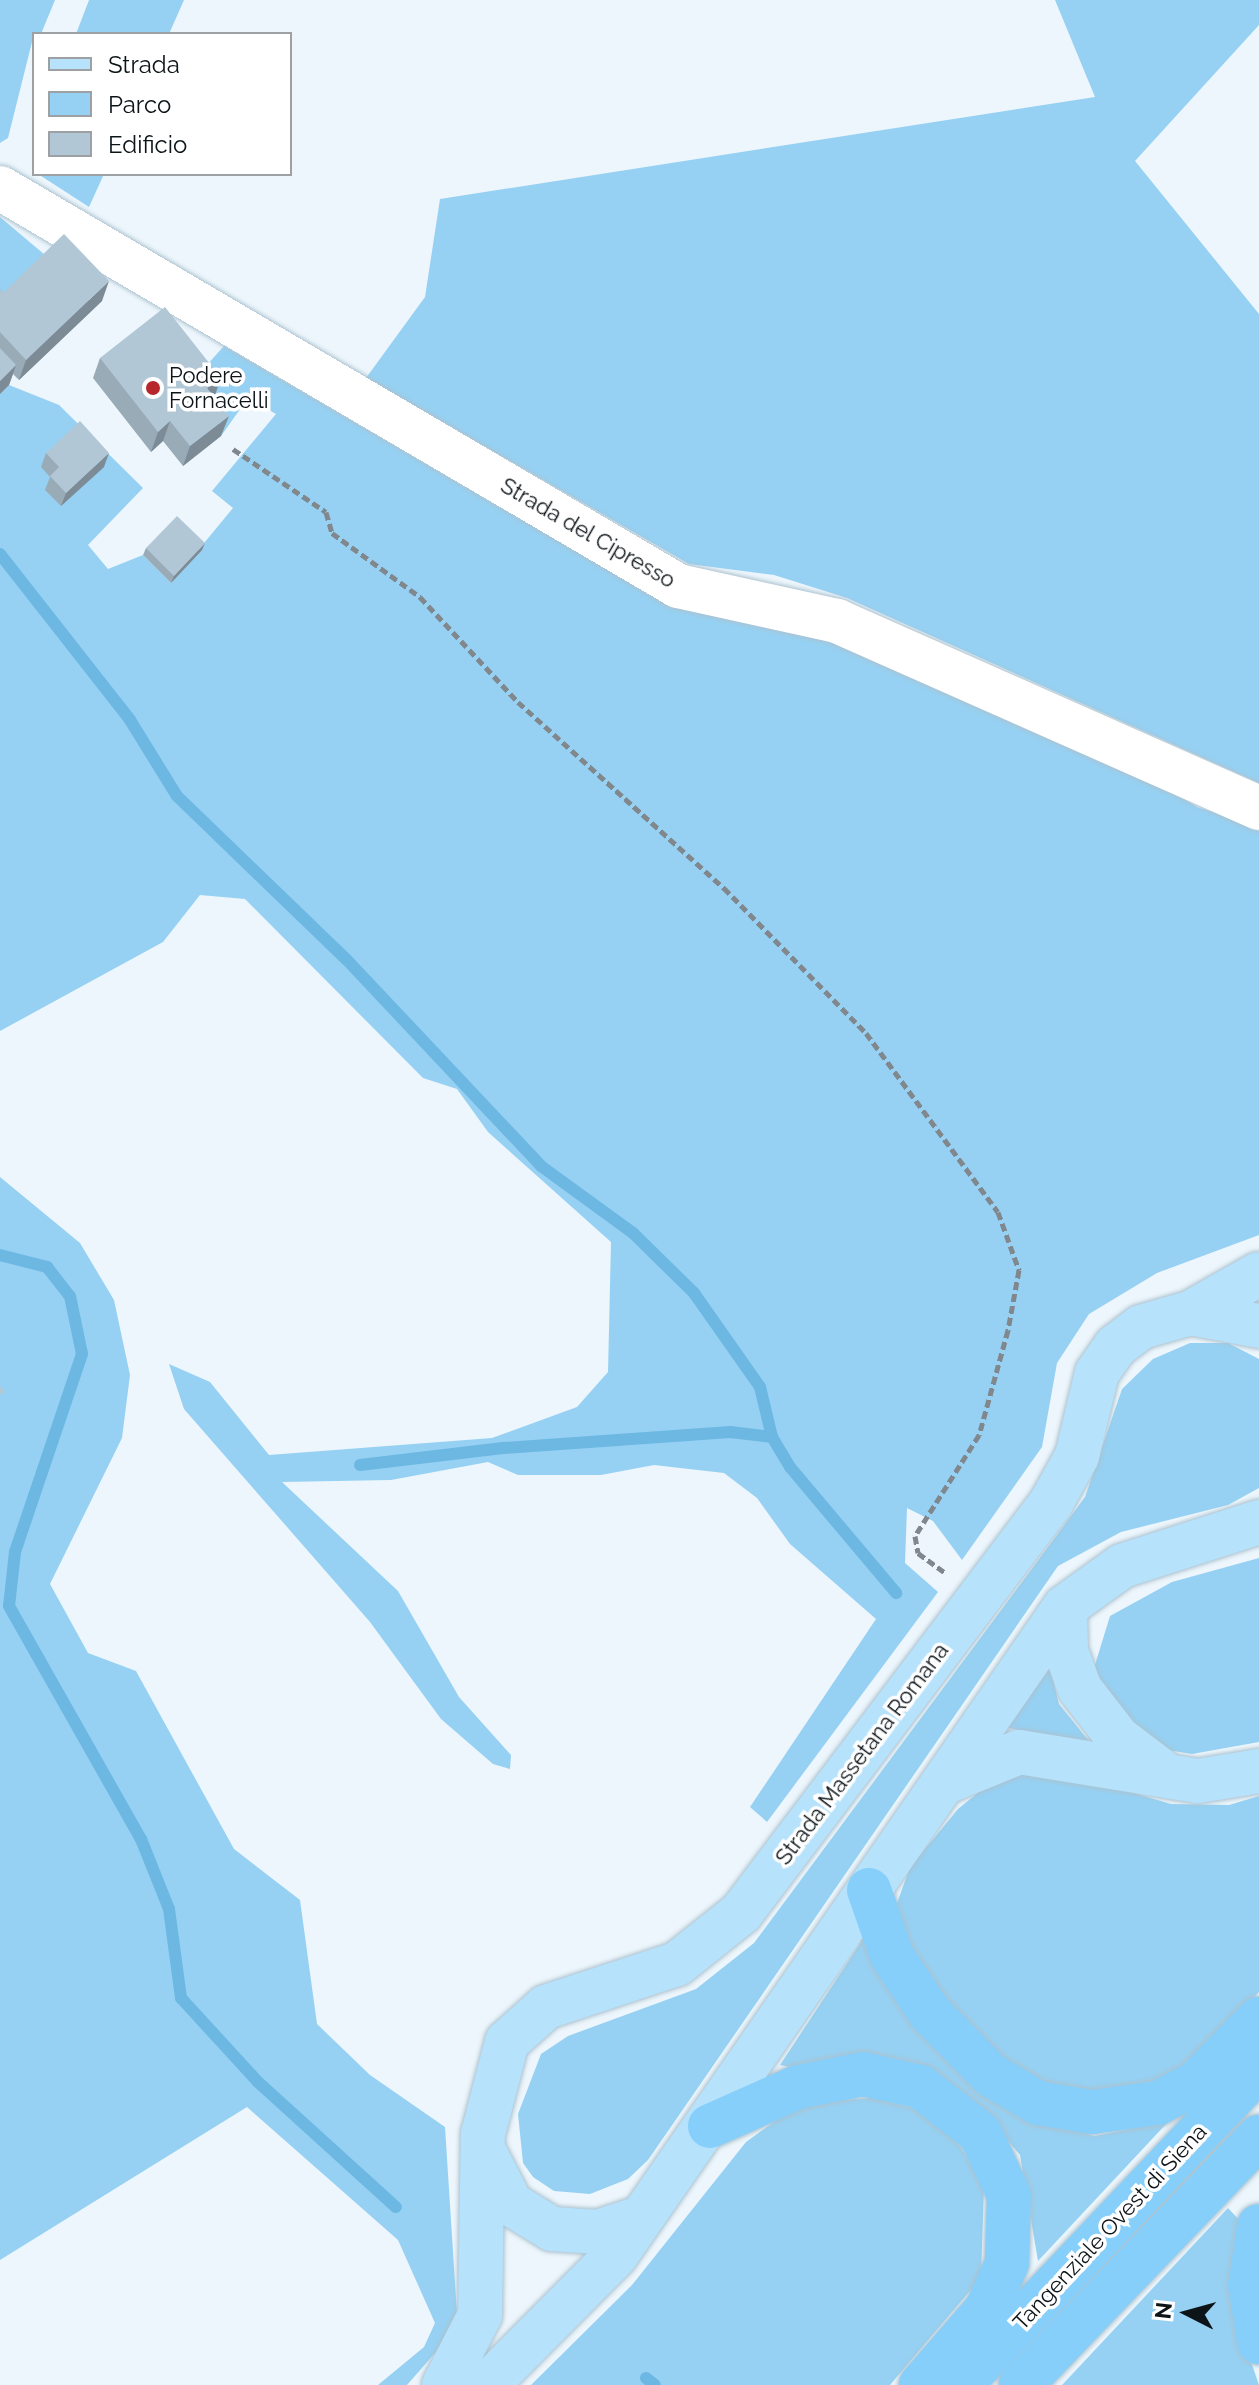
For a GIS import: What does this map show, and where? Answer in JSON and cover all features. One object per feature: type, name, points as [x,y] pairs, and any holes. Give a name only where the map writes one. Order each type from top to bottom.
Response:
[{"type":"highway","points":[[869,1890],[892,1956],[930,2013],[962,2050],[1021,2094],[1075,2112],[1158,2103],[1196,2083],[1259,2019]]},
{"type":"highway","name":"Tangenziale Ovest di Siena","points":[[960,2385],[1259,2069]]},
{"type":"highway","points":[[710,2126],[798,2087],[863,2074],[921,2087],[980,2133],[1009,2195],[1007,2263],[987,2309],[921,2385]]},
{"type":"highway","name":"Tangenziale Ovest di Siena","points":[[1021,2385],[1259,2137]]},
{"type":"highway","points":[[1259,2226],[1250,2285],[1259,2342]]},
{"type":"main road","name":"Strada Massetana Romana","points":[[444,2385],[471,2342],[483,2296],[483,2134],[499,2057],[525,2021],[558,2002],[677,1964],[725,1930],[1071,1471],[1103,1361],[1141,1327],[1190,1313],[1259,1274]]},
{"type":"main road","name":"Strada Massetana Romana","points":[[1190,1313],[1259,1326]]},
{"type":"main road","points":[[487,2385],[616,2255],[710,2126],[940,1785],[1065,1607],[1122,1566],[1259,1522]]},
{"type":"main road","points":[[1065,1607],[1066,1651],[1080,1689],[1118,1738],[1172,1778]]},
{"type":"main road","points":[[940,1785],[1019,1752],[1172,1778],[1221,1781],[1259,1771]]},
{"type":"main road","name":"Strada Massetana Romana","points":[[483,2134],[492,2177],[528,2218],[578,2234],[640,2218]]},
{"type":"street","name":"Strada del Cipresso","points":[[0,188],[53,222],[678,586],[837,621],[1259,808]]},
{"type":"path","points":[[233,449],[326,512],[332,533],[420,597],[500,684],[633,801],[866,1033],[998,1212],[1019,1270],[1008,1330],[979,1435],[915,1536],[918,1553],[978,1598]]},
{"type":"green space","points":[[0,0],[55,0],[42,32],[32,32],[8,138],[0,143]]},
{"type":"green space","points":[[89,0],[184,0],[170,32],[77,32]]},
{"type":"green space","points":[[1055,0],[1259,0],[1259,25],[1135,161],[1259,314],[1259,783],[847,598],[774,575],[689,564],[366,378],[425,297],[440,199],[1095,97]]},
{"type":"green space","points":[[41,176],[103,176],[89,207]]},
{"type":"green space","points":[[0,217],[51,260],[0,308]]},
{"type":"green space","points":[[224,346],[508,512],[784,620],[1158,783],[1197,807],[1259,827],[1259,1235],[1157,1273],[1089,1314],[1057,1363],[1042,1447],[962,1560],[933,1521],[907,1508],[905,1563],[938,1592],[767,1822],[750,1807],[876,1619],[790,1544],[757,1498],[724,1473],[654,1465],[601,1475],[518,1475],[488,1462],[391,1480],[282,1482],[398,1591],[459,1697],[511,1755],[510,1769],[493,1764],[441,1719],[370,1622],[184,1409],[169,1364],[210,1382],[269,1455],[492,1438],[577,1407],[608,1372],[611,1242],[488,1132],[457,1089],[423,1078],[245,899],[200,895],[163,942],[0,1031],[0,394],[9,385],[59,405],[143,488],[88,545],[108,569],[143,555],[171,583],[233,508],[212,491],[276,414],[248,398],[221,436],[200,408],[197,376]]},
{"type":"green space","points":[[0,1177],[80,1243],[114,1300],[130,1375],[122,1438],[50,1584],[88,1653],[136,1671],[234,1849],[300,1900],[317,2024],[370,2075],[445,2127],[457,2314],[450,2336],[407,2385],[378,2385],[424,2347],[435,2323],[398,2240],[247,2107],[0,2260]]},
{"type":"green space","points":[[1190,1343],[1228,1343],[1259,1359],[1259,1488],[1228,1505],[1121,1532],[1058,1566],[648,2160],[628,2179],[590,2194],[554,2191],[533,2177],[523,2163],[518,2114],[541,2054],[568,2036],[696,1989],[754,1943],[1085,1497],[1122,1389],[1153,1359]]},
{"type":"green space","points":[[1259,1558],[1259,1742],[1192,1754],[1161,1749],[1118,1719],[1094,1668],[1110,1616],[1172,1582]]},
{"type":"green space","points":[[1050,1667],[1059,1704],[1089,1741],[1007,1728]]},
{"type":"green space","points":[[1031,1771],[1070,1774],[1171,1804],[1229,1805],[1259,1796],[1259,1992],[1198,2060],[1125,2094],[1028,2084],[927,1990],[896,1906],[910,1867],[958,1809],[980,1791]]},
{"type":"green space","points":[[863,1939],[886,1984],[1037,2120],[1094,2136],[1168,2122],[1038,2261],[1020,2155],[975,2102],[780,2065]]},
{"type":"green space","points":[[871,2098],[921,2110],[961,2147],[984,2187],[981,2278],[890,2385],[531,2385],[632,2285],[746,2142],[786,2113],[824,2101]]},
{"type":"green space","points":[[1228,2208],[1241,2222],[1243,2338],[1259,2385],[1062,2385]]},
{"type":"building","points":[[64,234],[109,281],[26,360],[0,332],[0,289],[3,293]]},
{"type":"building","name":"Podere Fornacelli","points":[[165,307],[221,378],[207,388],[229,416],[190,446],[170,421],[158,432],[100,358]]},
{"type":"building","points":[[0,348],[16,365],[0,381]]},
{"type":"building","points":[[80,421],[109,453],[66,493],[50,476],[59,467],[46,453]]},
{"type":"building","points":[[177,516],[205,543],[174,576],[146,548]]},
{"type":"waterway","points":[[0,554],[130,720],[177,796],[347,960],[541,1166],[633,1233],[694,1293],[760,1387],[772,1437],[790,1467],[896,1593]]},
{"type":"waterway","points":[[0,1255],[47,1267],[70,1296],[82,1354],[15,1552],[9,1606],[141,1839],[169,1909],[181,1998],[258,2082],[396,2207]]},
{"type":"waterway","points":[[360,1465],[503,1448],[730,1432],[772,1437]]},
{"type":"waterway","points":[[646,2378],[655,2385]]},
{"type":"place","name":"Podere Fornacelli","points":[[153,388]]}]
